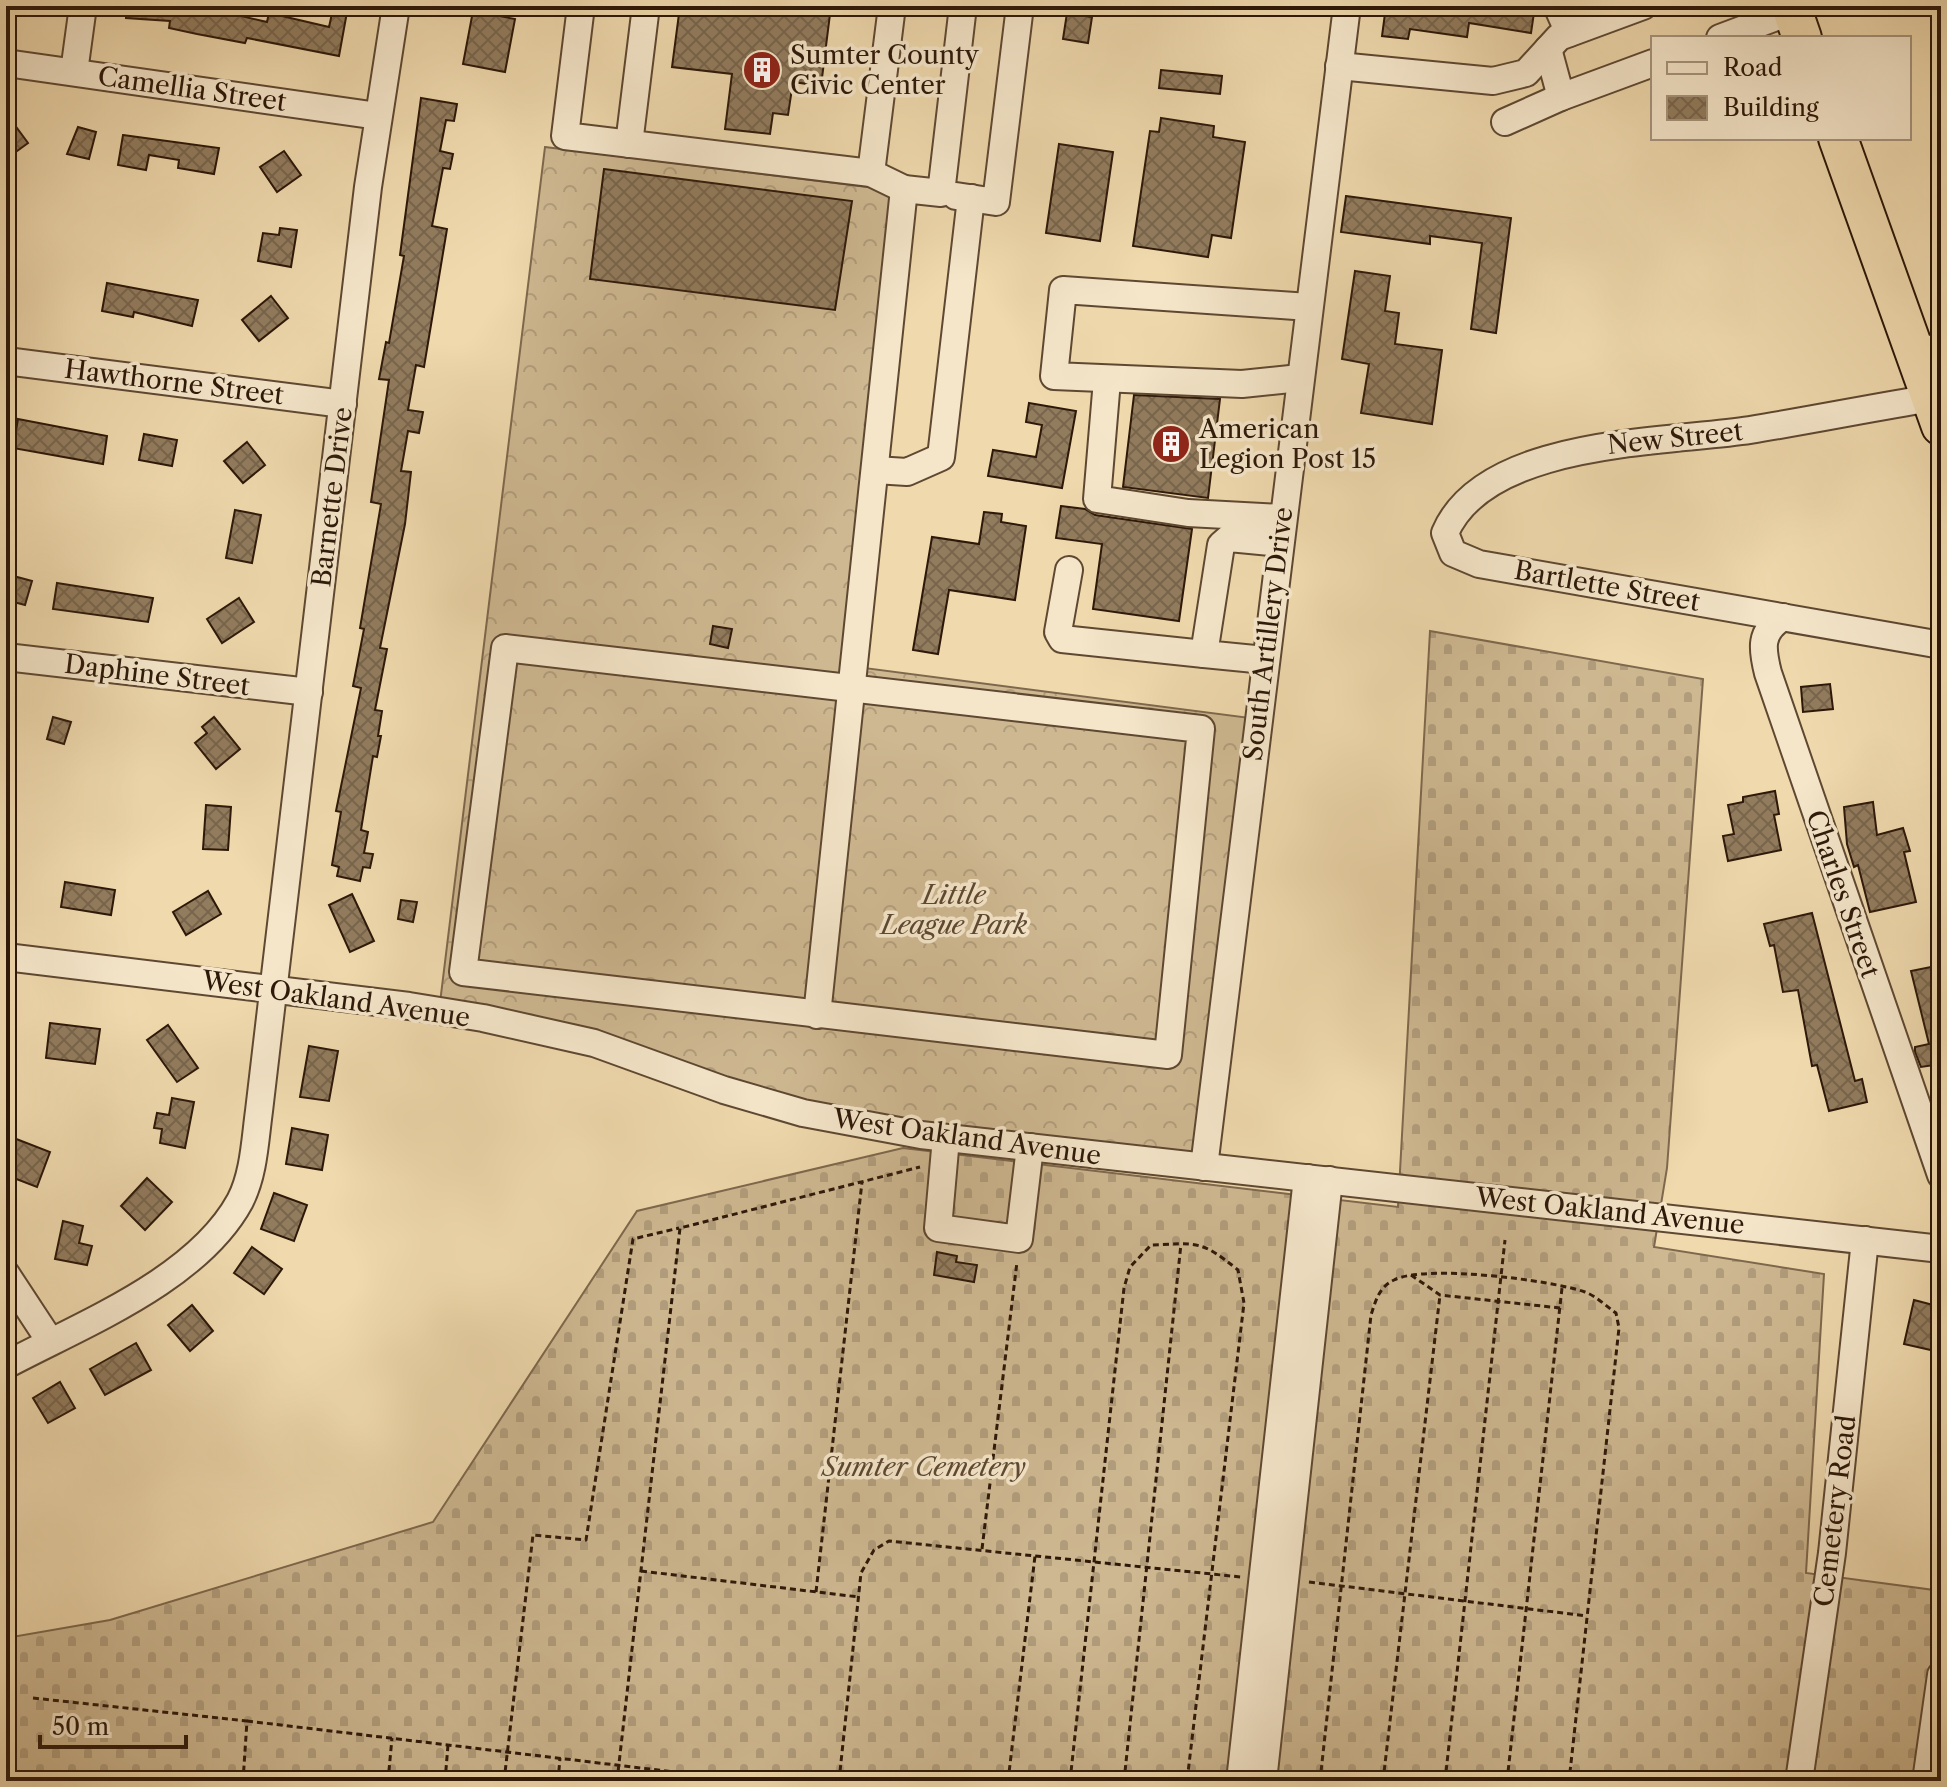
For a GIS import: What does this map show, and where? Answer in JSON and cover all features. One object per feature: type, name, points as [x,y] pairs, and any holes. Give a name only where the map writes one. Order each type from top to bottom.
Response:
[{"type":"highway","points":[[1839,140],[1928,350],[1936,412]]},
{"type":"street","points":[[74,72],[83,6]]},
{"type":"street","name":"Barnette Drive","points":[[6,1365],[166,1278],[210,1241],[240,1200],[253,1156],[378,116],[396,6]]},
{"type":"street","points":[[581,6],[565,136],[871,173],[904,189],[996,202],[1020,6]]},
{"type":"street","points":[[629,144],[646,6]]},
{"type":"street","points":[[871,173],[892,6]]},
{"type":"street","points":[[941,193],[963,6]]},
{"type":"street","name":"South Artillery Drive","points":[[1204,1167],[1347,6]]},
{"type":"street","points":[[1557,6],[1569,33]]},
{"type":"street","points":[[1339,66],[1493,81],[1526,73],[1559,37],[1643,6]]},
{"type":"street","points":[[1728,36],[1795,18]]},
{"type":"street","points":[[1548,49],[1561,97]]},
{"type":"street","name":"Camellia Street","points":[[6,63],[378,116]]},
{"type":"street","points":[[1505,122],[1561,97],[1651,64]]},
{"type":"street","points":[[817,1015],[904,189]]},
{"type":"street","points":[[875,470],[907,472],[941,457],[971,198]]},
{"type":"street","points":[[1300,378],[1242,384],[1054,376],[1058,328],[1063,290],[1309,307]]},
{"type":"street","name":"Hawthorne Street","points":[[6,361],[343,404]]},
{"type":"street","points":[[1107,380],[1097,499],[1281,531]]},
{"type":"street","name":"New Street","points":[[1445,533],[1452,517],[1474,497],[1508,476],[1554,456],[1587,448],[1936,412]]},
{"type":"street","points":[[1204,654],[1221,545],[1229,538],[1281,531]]},
{"type":"street","name":"Bartlette Street","points":[[1445,533],[1453,553],[1479,564],[1941,645]]},
{"type":"street","points":[[1069,570],[1058,632],[1062,639],[1265,660]]},
{"type":"street","name":"Charles Street","points":[[1783,617],[1767,631],[1762,651],[1765,662],[1941,1175]]},
{"type":"street","points":[[505,648],[1201,729],[1168,1055],[817,1015],[463,972],[505,648]]},
{"type":"street","name":"Daphine Street","points":[[6,657],[309,692]]},
{"type":"street","name":"West Oakland Avenue","points":[[6,957],[409,1006],[528,1027],[594,1043],[724,1090],[945,1151],[1030,1147],[1941,1249]]},
{"type":"street","points":[[945,1151],[938,1228],[1019,1239],[1030,1147]]},
{"type":"street","points":[[1263,1781],[1274,1579],[1318,1179]]},
{"type":"street","name":"Cemetery Road","points":[[1799,1781],[1832,1553],[1865,1240]]},
{"type":"street","points":[[6,1274],[50,1341]]},
{"type":"street","points":[[1240,1781],[1274,1579]]},
{"type":"street","points":[[1926,1781],[1941,1675]]},
{"type":"path","points":[[504,1781],[533,1535],[586,1540],[633,1239],[862,1182],[945,1151]]},
{"type":"path","points":[[816,1592],[862,1182]]},
{"type":"path","points":[[617,1781],[680,1228]]},
{"type":"path","points":[[982,1550],[1019,1239]]},
{"type":"path","points":[[1445,1781],[1505,1240]]},
{"type":"path","points":[[1124,1781],[1181,1244]]},
{"type":"path","points":[[1070,1781],[1124,1288],[1130,1267],[1151,1245],[1181,1244],[1208,1246],[1238,1270],[1244,1303],[1187,1781]]},
{"type":"path","points":[[1320,1781],[1371,1315],[1380,1291],[1394,1280],[1435,1273],[1501,1277],[1586,1292],[1616,1313],[1619,1328],[1569,1781]]},
{"type":"path","points":[[1411,1275],[1440,1295],[1560,1308]]},
{"type":"path","points":[[1507,1781],[1562,1288]]},
{"type":"path","points":[[1383,1781],[1440,1295]]},
{"type":"path","points":[[839,1781],[861,1573],[874,1550],[889,1541],[1341,1586],[1587,1616]]},
{"type":"path","points":[[1008,1781],[1035,1556]]},
{"type":"path","points":[[641,1571],[859,1597]]},
{"type":"path","points":[[33,1698],[750,1781]]},
{"type":"path","points":[[243,1781],[247,1721]]},
{"type":"path","points":[[388,1781],[392,1738]]},
{"type":"path","points":[[445,1781],[448,1745]]},
{"type":"path","points":[[558,1781],[560,1758]]},
{"type":"path","points":[[667,1781],[669,1771]]},
{"type":"green space","name":"Little League Park","points":[[545,147],[892,190],[841,665],[1258,719],[1204,1167],[921,1135],[439,1011]]},
{"type":"green space","name":"Sumter Cemetery","points":[[1430,631],[1703,679],[1667,1168],[1654,1247],[1824,1274],[1806,1573],[1941,1591],[1941,1781],[6,1781],[6,1638],[110,1620],[433,1522],[637,1211],[903,1148],[1398,1207]]},
{"type":"building","points":[[126,6],[198,6],[267,22],[269,13],[329,27],[333,9],[347,12],[339,56],[247,38],[245,43],[197,34],[169,28],[170,21],[126,18]]},
{"type":"building","name":"Sumter County Civic Center","points":[[680,6],[831,6],[821,86],[793,82],[788,115],[773,113],[770,134],[725,129],[732,74],[672,67]]},
{"type":"building","points":[[1386,6],[1535,6],[1531,33],[1469,23],[1467,37],[1410,29],[1408,39],[1382,36]]},
{"type":"building","points":[[473,11],[515,19],[505,72],[463,64]]},
{"type":"building","points":[[1067,13],[1092,17],[1088,43],[1063,39]]},
{"type":"building","points":[[1161,70],[1222,76],[1220,94],[1159,88]]},
{"type":"building","points":[[421,98],[457,104],[454,121],[446,120],[440,151],[453,154],[450,169],[443,168],[432,226],[447,229],[424,367],[416,365],[408,410],[423,412],[419,433],[408,431],[401,471],[411,472],[405,524],[380,648],[387,649],[375,710],[382,711],[378,736],[381,736],[377,757],[373,756],[361,830],[368,832],[364,853],[373,854],[370,868],[363,867],[360,881],[337,876],[339,867],[332,865],[341,812],[336,811],[361,688],[353,686],[381,504],[371,502],[389,380],[379,379],[386,342],[389,343],[404,256],[400,255]]},
{"type":"building","points":[[6,113],[28,143],[6,159]]},
{"type":"building","points":[[1161,118],[1214,126],[1213,137],[1245,142],[1231,238],[1212,235],[1208,257],[1133,246],[1150,131],[1159,132]]},
{"type":"building","points":[[78,127],[96,132],[89,159],[67,154]]},
{"type":"building","points":[[123,135],[219,148],[214,174],[178,168],[179,160],[149,155],[146,170],[118,165]]},
{"type":"building","points":[[1059,144],[1113,152],[1100,241],[1046,233]]},
{"type":"building","points":[[284,151],[301,175],[277,192],[260,167]]},
{"type":"building","points":[[604,169],[852,201],[835,310],[590,279]]},
{"type":"building","points":[[1346,196],[1511,218],[1496,333],[1471,329],[1482,243],[1430,236],[1430,244],[1341,232]]},
{"type":"building","points":[[280,228],[297,230],[291,267],[258,261],[263,233],[279,235]]},
{"type":"building","points":[[1355,271],[1390,276],[1385,311],[1399,313],[1395,344],[1442,350],[1432,424],[1361,413],[1369,364],[1342,359]]},
{"type":"building","points":[[107,283],[198,300],[192,326],[134,312],[133,317],[102,311]]},
{"type":"building","points":[[271,296],[288,318],[259,341],[242,320]]},
{"type":"building","name":"American Legion Post 15","points":[[1134,395],[1220,399],[1208,498],[1123,487]]},
{"type":"building","points":[[1029,403],[1076,411],[1062,488],[988,476],[993,450],[1036,457],[1042,425],[1026,422]]},
{"type":"building","points":[[18,419],[107,436],[103,464],[13,448]]},
{"type":"building","points":[[144,434],[177,440],[172,466],[139,460]]},
{"type":"building","points":[[247,442],[265,465],[243,483],[224,461]]},
{"type":"building","points":[[1061,506],[1085,509],[1095,515],[1192,529],[1179,621],[1093,609],[1102,544],[1056,538]]},
{"type":"building","points":[[235,510],[261,515],[252,563],[226,558]]},
{"type":"building","points":[[984,512],[1002,514],[1001,522],[1026,526],[1015,600],[949,590],[938,654],[913,650],[932,537],[979,544]]},
{"type":"building","points":[[6,574],[32,581],[25,605],[6,600]]},
{"type":"building","points":[[57,583],[153,598],[148,622],[53,609]]},
{"type":"building","points":[[239,598],[254,622],[222,643],[207,619]]},
{"type":"building","points":[[713,626],[732,629],[728,648],[710,644]]},
{"type":"building","points":[[1830,684],[1833,709],[1803,712],[1801,687]]},
{"type":"building","points":[[53,717],[71,722],[64,744],[47,739]]},
{"type":"building","points":[[214,717],[240,749],[216,769],[195,743],[207,733],[202,727]]},
{"type":"building","points":[[1775,791],[1779,814],[1774,815],[1781,850],[1728,861],[1723,836],[1734,834],[1728,805],[1743,802],[1743,797]]},
{"type":"building","points":[[1873,802],[1877,835],[1903,828],[1910,851],[1904,852],[1916,902],[1870,912],[1858,865],[1854,867],[1847,844],[1844,807]]},
{"type":"building","points":[[206,805],[231,807],[228,850],[203,849]]},
{"type":"building","points":[[65,882],[115,890],[111,915],[61,907]]},
{"type":"building","points":[[208,891],[221,914],[186,935],[173,912]]},
{"type":"building","points":[[352,894],[374,941],[350,952],[329,905]]},
{"type":"building","points":[[401,900],[417,902],[413,922],[398,919]]},
{"type":"building","points":[[1812,913],[1855,1081],[1862,1079],[1867,1102],[1829,1111],[1817,1065],[1812,1066],[1798,990],[1783,992],[1774,945],[1770,946],[1764,924]]},
{"type":"building","points":[[1941,965],[1941,1072],[1937,1072],[1934,1065],[1921,1067],[1915,1052],[1915,1047],[1929,1044],[1911,971]]},
{"type":"building","points":[[50,1023],[100,1029],[95,1064],[46,1058]]},
{"type":"building","points":[[168,1025],[198,1068],[177,1082],[147,1040]]},
{"type":"building","points":[[309,1046],[338,1051],[329,1101],[300,1097]]},
{"type":"building","points":[[172,1098],[194,1102],[185,1148],[160,1143],[162,1129],[154,1128],[157,1113],[169,1115]]},
{"type":"building","points":[[292,1128],[328,1135],[322,1170],[286,1164]]},
{"type":"building","points":[[6,1135],[50,1152],[37,1187],[6,1175]]},
{"type":"building","points":[[147,1178],[172,1202],[145,1230],[121,1206]]},
{"type":"building","points":[[274,1193],[307,1205],[294,1241],[261,1229]]},
{"type":"building","points":[[63,1221],[83,1226],[79,1243],[92,1246],[87,1265],[55,1259]]},
{"type":"building","points":[[252,1247],[282,1269],[264,1294],[234,1273]]},
{"type":"building","points":[[937,1252],[957,1256],[956,1262],[977,1265],[974,1282],[934,1275]]},
{"type":"building","points":[[1914,1300],[1941,1307],[1935,1351],[1904,1344]]},
{"type":"building","points":[[192,1305],[213,1331],[190,1351],[168,1325]]},
{"type":"building","points":[[136,1343],[151,1370],[105,1395],[90,1369]]},
{"type":"building","points":[[60,1382],[75,1408],[48,1423],[33,1398]]},
{"type":"place","name":"Sumter County Civic Center","points":[[762,70]]},
{"type":"place","name":"American Legion Post 15","points":[[1171,444]]}]
